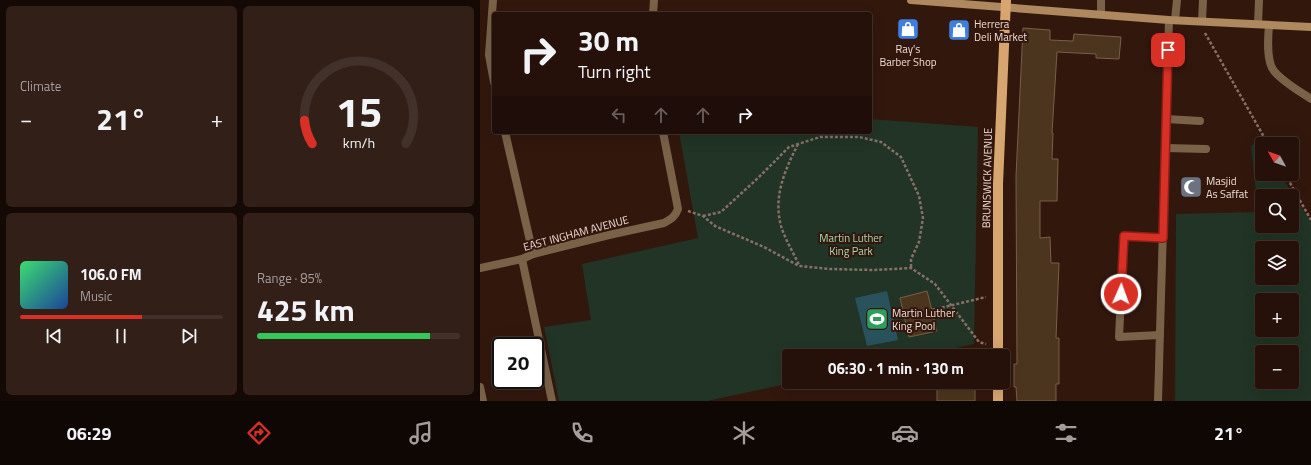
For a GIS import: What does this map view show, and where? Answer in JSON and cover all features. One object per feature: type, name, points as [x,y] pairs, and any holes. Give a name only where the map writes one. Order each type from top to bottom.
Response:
[{"type":"main road","name":"BRUNSWICK AVENUE","points":[[998,349],[998,184],[1006,3]]},
{"type":"main road","points":[[998,389],[998,401]]},
{"type":"street","points":[[492,0],[489,55],[492,71]]},
{"type":"street","points":[[653,12],[654,0]]},
{"type":"street","points":[[911,0],[1006,3],[1101,14],[1172,20],[1311,27]]},
{"type":"street","points":[[1101,0],[1101,14]]},
{"type":"street","points":[[1158,401],[1166,119],[1172,20],[1177,0]]},
{"type":"street","points":[[1201,21],[1203,0]]},
{"type":"street","points":[[1258,24],[1259,0]]},
{"type":"street","points":[[1269,25],[1268,50],[1273,70],[1288,83],[1311,99]]},
{"type":"street","points":[[1166,119],[1200,121]]},
{"type":"street","points":[[505,134],[533,254]]},
{"type":"street","points":[[663,134],[677,212]]},
{"type":"street","points":[[1166,148],[1206,149]]},
{"type":"street","name":"EAST INGHAM AVENUE","points":[[480,268],[522,259],[533,254],[609,235],[664,223],[671,219],[677,212]]},
{"type":"street","points":[[1160,335],[1119,338],[1124,236],[1163,238]]},
{"type":"street","points":[[522,259],[552,401]]},
{"type":"street","points":[[480,387],[483,401]]},
{"type":"path","points":[[1201,21],[1264,137]]},
{"type":"path","points":[[677,212],[703,216],[721,212],[789,147],[820,137],[859,137],[881,142],[901,157],[919,196],[923,218],[919,242],[911,260],[911,268]]},
{"type":"path","points":[[798,144],[782,179],[778,204],[781,226],[799,266]]},
{"type":"path","points":[[1289,181],[1311,220]]},
{"type":"path","points":[[703,216],[714,226],[764,247],[799,266],[874,270],[911,268],[935,284],[980,342],[994,349]]},
{"type":"path","points":[[932,310],[980,297],[998,296]]},
{"type":"green space","name":"Martin Luther King Park","points":[[872,119],[978,127],[974,344],[951,349],[782,349],[782,385],[707,401],[559,401],[544,327],[591,320],[582,264],[698,238],[679,134],[872,134]]},
{"type":"green space","points":[[1255,144],[1255,181],[1285,181],[1290,189],[1256,189],[1251,146]]},
{"type":"green space","points":[[1299,203],[1311,222],[1311,401],[1175,401],[1176,214],[1255,212],[1255,233],[1299,233]]},
{"type":"water","name":"Martin Luther King Pool","points":[[887,291],[898,340],[867,346],[855,298]]},
{"type":"building","points":[[1023,28],[1050,30],[1050,40],[1073,41],[1074,34],[1121,37],[1119,59],[1096,58],[1096,54],[1057,52],[1052,133],[1052,159],[1058,159],[1057,201],[1040,201],[1040,238],[1050,237],[1051,263],[1059,263],[1056,338],[1059,338],[1059,384],[1056,384],[1056,401],[1017,401],[1016,387],[1014,387],[1014,364],[1017,364],[1016,176]]},
{"type":"building","points":[[927,291],[937,331],[909,337],[900,298]]},
{"type":"building","points":[[937,389],[975,389],[975,401],[937,401]]},
{"type":"place","name":"Ray's Barber Shop","points":[[908,29]]},
{"type":"place","name":"Herrera Deli Market","points":[[959,30]]},
{"type":"place","name":"Masjid As Saffat","points":[[1191,187]]},
{"type":"place","name":"Martin Luther King Pool","points":[[877,319]]},
{"type":"route","points":[[1121,294],[1124,236],[1163,238],[1168,50]]}]
